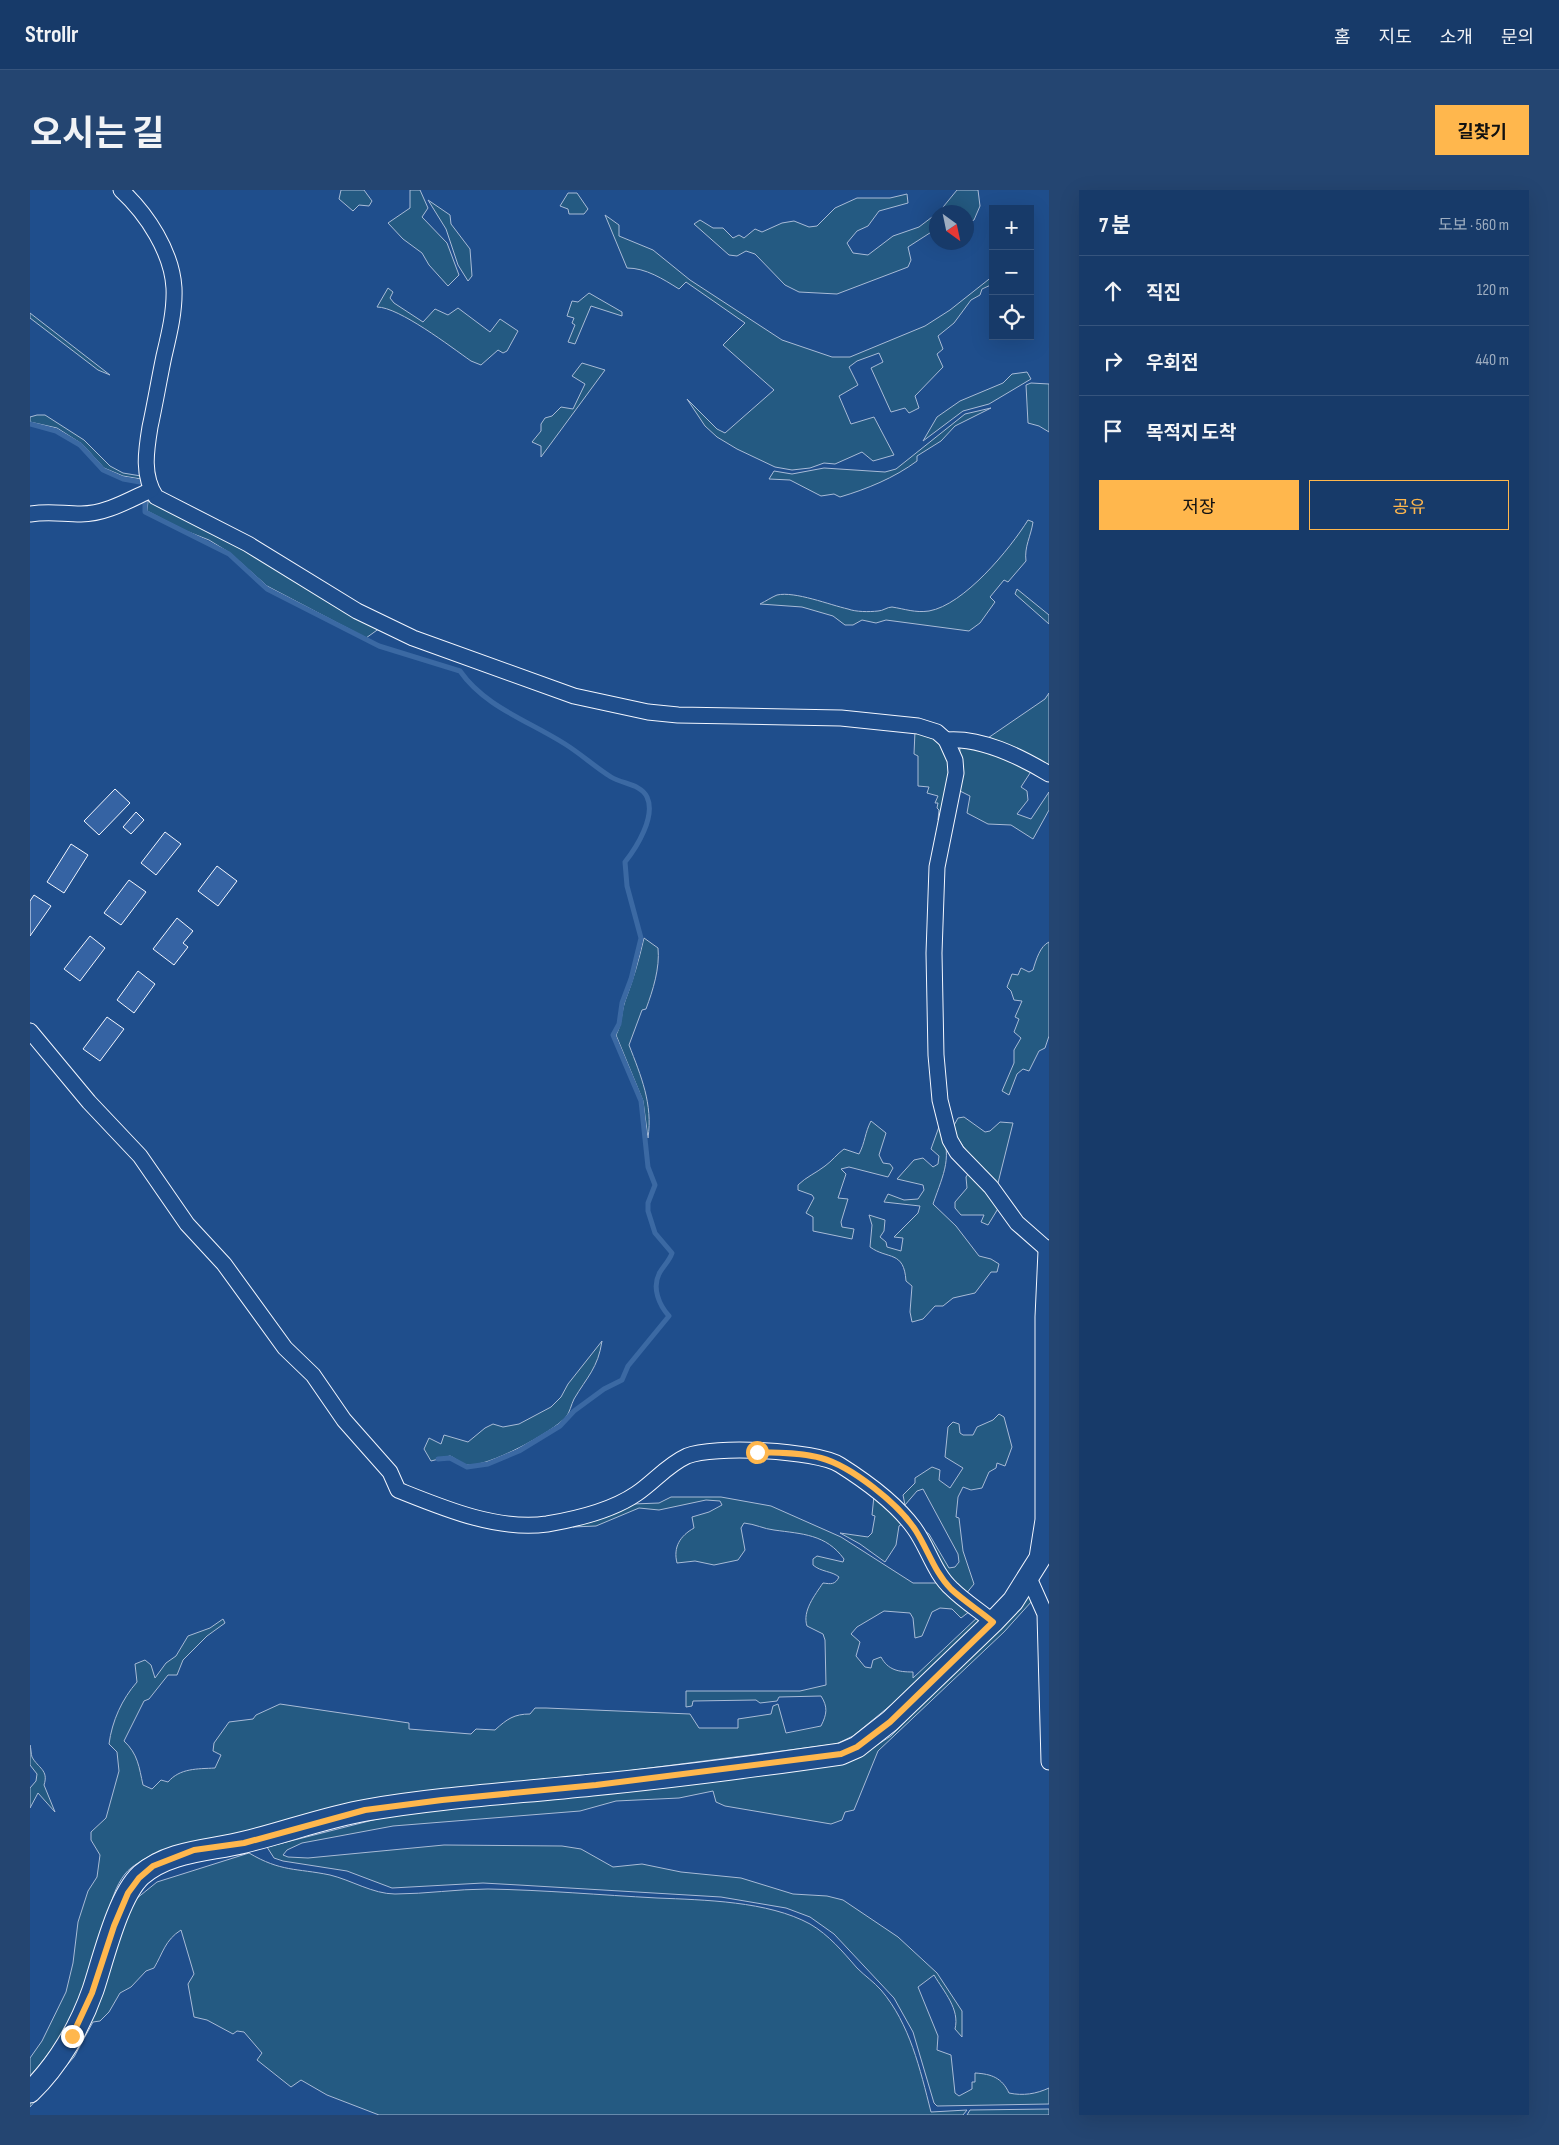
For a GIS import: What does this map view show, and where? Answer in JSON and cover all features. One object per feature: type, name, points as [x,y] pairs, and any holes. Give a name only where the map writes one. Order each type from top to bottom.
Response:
[{"type":"main road","points":[[30,2092],[72,2036],[92,1993],[114,1926],[128,1893],[139,1878],[153,1866],[194,1850],[244,1843],[365,1810],[442,1800],[596,1785],[841,1754],[864,1742],[890,1722],[993,1622],[1029,1578],[1040,1558],[1046,1520],[1046,1317],[1049,1251]]},
{"type":"street","points":[[121,190],[140,211],[156,235],[166,254],[174,289],[170,330],[147,445],[145,466],[156,497],[248,544],[357,611],[413,638],[574,696],[663,714],[841,718],[889,722],[918,726],[937,732],[946,740],[955,760],[956,773],[937,867],[934,953],[936,1055],[940,1100],[950,1140],[957,1152],[991,1187],[1017,1223],[1049,1251]]},
{"type":"street","points":[[30,514],[50,511],[81,514],[104,511],[152,490]]},
{"type":"street","points":[[946,740],[960,739],[993,748],[1049,774]]},
{"type":"street","points":[[30,1031],[89,1102],[140,1156],[182,1217],[224,1264],[285,1348],[313,1375],[344,1420],[390,1472],[398,1490],[472,1516],[525,1525],[546,1524],[575,1518],[620,1504],[637,1494],[672,1465],[688,1456],[704,1451],[800,1453],[838,1464],[872,1487],[902,1514],[914,1529],[937,1570],[952,1590],[993,1622]]},
{"type":"street","points":[[1029,1578],[1045,1614],[1049,1762]]},
{"type":"shaded area","points":[[341,190],[364,190],[372,201],[369,206],[359,205],[353,211],[339,199]]},
{"type":"shaded area","points":[[410,190],[420,190],[428,208],[422,217],[447,243],[459,275],[448,286],[429,265],[422,253],[403,239],[388,223],[410,208]]},
{"type":"shaded area","points":[[957,190],[978,190],[980,206],[974,220],[974,205],[945,205]]},
{"type":"shaded area","points":[[568,193],[577,193],[588,209],[584,214],[569,214],[568,209],[560,206]]},
{"type":"shaded area","points":[[907,194],[908,203],[879,211],[868,226],[857,231],[847,243],[853,253],[868,255],[893,236],[919,227],[929,219],[929,234],[908,247],[911,260],[908,267],[837,294],[799,292],[785,285],[755,254],[746,251],[737,256],[729,255],[694,224],[700,220],[713,228],[723,228],[733,238],[739,235],[744,238],[755,229],[762,232],[782,223],[794,221],[809,227],[817,226],[835,208],[857,198],[890,198]]},
{"type":"shaded area","points":[[428,200],[450,215],[451,224],[470,249],[472,276],[468,281],[458,265],[446,229]]},
{"type":"shaded area","points":[[605,215],[619,225],[619,236],[653,250],[690,280],[782,340],[832,357],[850,357],[925,326],[950,310],[989,279],[989,286],[982,289],[980,295],[971,300],[954,323],[938,336],[943,349],[937,354],[943,367],[915,396],[919,408],[909,413],[905,408],[891,412],[871,368],[883,362],[879,353],[857,361],[849,367],[858,385],[839,396],[851,424],[874,417],[894,455],[873,461],[862,452],[835,464],[824,463],[810,468],[792,470],[775,467],[717,437],[705,426],[687,399],[717,429],[725,433],[774,390],[723,345],[745,323],[686,282],[679,289],[648,272],[627,268]]},
{"type":"shaded area","points":[[388,288],[393,292],[390,298],[394,303],[423,322],[435,309],[448,315],[458,308],[490,332],[500,319],[518,331],[507,351],[503,353],[498,350],[481,365],[471,361],[411,320],[398,313],[377,307]]},
{"type":"shaded area","points":[[589,293],[622,312],[622,316],[591,306],[575,344],[568,342],[575,325],[572,323],[574,318],[567,316],[572,301],[578,302]]},
{"type":"shaded area","points":[[30,313],[110,375],[98,370],[30,318]]},
{"type":"shaded area","points":[[582,363],[605,370],[541,457],[541,446],[532,442],[541,431],[541,424],[545,418],[552,416],[561,407],[573,409],[585,384],[572,376]]},
{"type":"shaded area","points":[[1027,372],[1031,379],[989,404],[963,411],[923,441],[937,417],[960,401],[1003,383],[1012,374]]},
{"type":"shaded area","points":[[1031,383],[1049,384],[1049,432],[1039,426],[1028,423],[1026,385]]},
{"type":"shaded area","points":[[991,408],[955,426],[941,441],[917,456],[917,461],[899,473],[850,494],[840,497],[834,494],[821,496],[790,480],[769,479],[774,471],[792,474],[824,468],[885,472],[896,469],[965,414]]},
{"type":"shaded area","points":[[45,415],[84,440],[110,466],[123,473],[141,476],[141,479],[123,476],[104,468],[82,444],[57,428],[30,422],[30,417]]},
{"type":"shaded area","points":[[148,501],[237,545],[380,628],[366,638],[267,586],[230,553],[209,540],[186,531],[147,511]]},
{"type":"shaded area","points":[[1028,520],[1033,522],[1027,546],[1026,561],[1008,582],[1004,580],[990,597],[995,602],[980,623],[969,631],[886,620],[876,623],[862,620],[853,625],[845,625],[833,616],[802,607],[760,604],[777,595],[784,594],[851,610],[871,612],[892,607],[915,611],[929,611],[943,607],[971,587],[985,574],[1010,546]]},
{"type":"shaded area","points":[[1017,589],[1049,615],[1049,624],[1015,594]]},
{"type":"shaded area","points":[[1049,693],[1049,769],[985,740],[1045,699]]},
{"type":"shaded area","points":[[915,731],[936,738],[951,759],[942,820],[938,820],[938,803],[935,803],[938,796],[927,793],[929,787],[918,786],[918,756],[914,754]]},
{"type":"shaded area","points":[[960,747],[983,750],[1032,770],[1021,787],[1027,791],[1028,800],[1017,814],[1031,819],[1049,792],[1049,810],[1033,839],[1011,825],[988,824],[967,813],[970,796],[958,790]]},
{"type":"shaded area","points":[[644,938],[658,948],[657,971],[646,1009],[642,1010],[629,1045],[645,1090],[649,1113],[648,1138],[643,1101],[616,1035]]},
{"type":"shaded area","points":[[1049,942],[1049,1036],[1045,1048],[1039,1051],[1029,1071],[1023,1069],[1017,1074],[1009,1095],[1002,1091],[1014,1063],[1014,1050],[1021,1038],[1014,1032],[1019,1019],[1015,1017],[1022,1001],[1014,1000],[1011,991],[1007,987],[1012,974],[1018,975],[1021,968],[1029,972],[1033,970],[1041,950]]},
{"type":"shaded area","points":[[964,1117],[985,1132],[990,1131],[1000,1122],[1013,1123],[997,1187],[968,1154],[952,1129],[958,1118]]},
{"type":"shaded area","points":[[871,1121],[886,1133],[879,1155],[883,1163],[890,1164],[893,1168],[888,1177],[849,1167],[841,1169],[846,1174],[838,1198],[848,1199],[841,1222],[842,1227],[854,1229],[852,1239],[813,1231],[813,1217],[806,1213],[814,1198],[812,1195],[798,1190],[798,1185],[828,1164],[844,1149],[859,1154]]},
{"type":"shaded area","points":[[940,1124],[946,1146],[946,1165],[933,1204],[956,1226],[979,1256],[991,1259],[999,1264],[997,1272],[991,1272],[975,1293],[953,1298],[943,1306],[935,1306],[923,1319],[912,1322],[910,1312],[912,1286],[906,1281],[905,1271],[898,1260],[870,1247],[872,1225],[869,1215],[885,1220],[884,1231],[880,1237],[886,1242],[887,1247],[901,1251],[903,1238],[894,1237],[918,1213],[920,1206],[884,1202],[888,1194],[904,1200],[918,1199],[924,1190],[923,1185],[897,1179],[914,1160],[923,1158],[933,1167],[938,1164],[939,1156],[931,1149]]},
{"type":"shaded area","points":[[970,1171],[999,1207],[988,1225],[981,1222],[984,1215],[961,1215],[955,1208],[955,1202],[967,1188],[966,1177]]},
{"type":"shaded area","points":[[602,1341],[595,1365],[574,1399],[566,1417],[548,1431],[519,1448],[489,1461],[467,1465],[450,1456],[431,1461],[424,1449],[429,1438],[441,1444],[444,1435],[468,1442],[493,1424],[503,1427],[519,1424],[551,1407],[561,1397],[568,1384]]},
{"type":"shaded area","points":[[999,1414],[1004,1417],[1012,1447],[1005,1466],[997,1463],[996,1468],[989,1472],[982,1488],[971,1490],[963,1487],[958,1497],[956,1517],[959,1518],[963,1551],[974,1584],[965,1595],[956,1588],[922,1532],[929,1534],[949,1568],[955,1567],[959,1562],[958,1554],[923,1489],[917,1491],[905,1505],[903,1495],[915,1483],[915,1478],[932,1467],[940,1470],[939,1480],[950,1488],[963,1468],[945,1457],[948,1427],[953,1422],[959,1424],[960,1433],[963,1435],[973,1435],[977,1427],[993,1420]]},
{"type":"shaded area","points":[[874,1496],[905,1522],[899,1526],[896,1545],[885,1562],[860,1544],[840,1533],[868,1537],[872,1533],[875,1516],[872,1515]]},
{"type":"shaded area","points":[[671,1497],[721,1497],[771,1506],[841,1537],[913,1583],[943,1583],[974,1608],[961,1618],[952,1609],[940,1608],[932,1612],[922,1636],[915,1638],[913,1618],[910,1613],[884,1611],[857,1627],[851,1634],[860,1642],[856,1656],[865,1667],[871,1668],[873,1660],[881,1657],[887,1665],[894,1669],[913,1672],[913,1678],[980,1615],[979,1625],[891,1705],[853,1736],[836,1744],[634,1770],[153,1854],[131,1868],[119,1883],[110,1907],[97,1961],[81,2000],[58,2040],[30,2076],[30,2058],[42,2041],[66,1992],[73,1963],[78,1922],[88,1891],[97,1877],[100,1855],[91,1840],[91,1832],[106,1818],[119,1771],[117,1752],[109,1744],[118,1711],[137,1682],[135,1664],[145,1660],[151,1665],[155,1678],[166,1663],[176,1656],[188,1636],[210,1628],[223,1619],[225,1623],[207,1636],[183,1660],[177,1675],[168,1675],[149,1699],[144,1701],[124,1741],[135,1756],[143,1785],[152,1789],[161,1780],[168,1782],[183,1772],[215,1768],[221,1755],[213,1751],[214,1743],[229,1722],[253,1719],[256,1715],[280,1704],[409,1723],[409,1729],[471,1734],[476,1729],[495,1730],[511,1718],[530,1714],[535,1708],[690,1714],[699,1728],[738,1728],[738,1719],[771,1714],[773,1706],[778,1704],[786,1733],[821,1726],[826,1711],[821,1696],[779,1697],[777,1701],[760,1703],[756,1700],[693,1701],[692,1706],[686,1707],[686,1691],[800,1691],[826,1685],[825,1640],[823,1634],[807,1626],[806,1615],[810,1603],[823,1583],[832,1583],[839,1577],[813,1565],[813,1559],[817,1556],[843,1562],[844,1559],[829,1544],[813,1537],[744,1523],[741,1528],[745,1550],[738,1560],[714,1565],[695,1561],[677,1563],[676,1552],[679,1542],[681,1538],[694,1528],[692,1517],[709,1512],[722,1505],[720,1501],[706,1500],[659,1510],[639,1508],[596,1526],[573,1527],[633,1504],[659,1503]]},
{"type":"shaded area","points":[[1027,1593],[1032,1601],[1004,1632],[878,1751],[854,1810],[845,1812],[842,1820],[831,1824],[725,1806],[716,1802],[713,1791],[679,1798],[616,1801],[580,1811],[393,1826],[302,1843],[287,1850],[283,1855],[308,1858],[444,1845],[562,1846],[581,1849],[613,1867],[642,1864],[681,1872],[741,1878],[793,1894],[827,1896],[843,1900],[898,1937],[937,1973],[962,2011],[962,2037],[955,2029],[956,2022],[953,2008],[934,1975],[918,1987],[938,2036],[937,2050],[951,2055],[955,2093],[959,2096],[972,2089],[972,2082],[975,2082],[975,2073],[1000,2080],[1009,2093],[1029,2094],[1049,2088],[1049,2104],[937,2106],[934,2103],[913,2032],[894,1998],[834,1934],[810,1917],[786,1908],[721,1897],[483,1883],[392,1888],[347,1871],[283,1861],[274,1858],[267,1847],[377,1819],[412,1813],[858,1757],[891,1736],[1015,1611]]},
{"type":"shaded area","points":[[30,1745],[32,1757],[44,1772],[44,1785],[55,1812],[38,1793],[30,1808],[30,1788],[36,1781],[37,1774],[30,1765]]},
{"type":"shaded area","points":[[249,1853],[280,1866],[330,1875],[379,1892],[395,1894],[488,1889],[551,1891],[735,1903],[756,1906],[793,1916],[817,1928],[830,1939],[878,1987],[891,2003],[900,2017],[913,2048],[931,2112],[967,2110],[963,2115],[379,2115],[327,2095],[301,2080],[291,2087],[257,2060],[262,2053],[244,2032],[237,2031],[233,2034],[207,2020],[194,2017],[188,1984],[194,1974],[181,1930],[168,1942],[154,1968],[146,1971],[131,1987],[120,1993],[109,2012],[100,2021],[93,2022],[74,2057],[30,2107],[30,2099],[131,1903],[157,1882]]},
{"type":"shaded area","points":[[1049,2109],[1049,2115],[967,2115],[970,2110]]},
{"type":"building","points":[[115,789],[130,803],[99,835],[84,821]]},
{"type":"building","points":[[136,812],[144,820],[131,834],[123,827]]},
{"type":"building","points":[[165,832],[181,844],[156,875],[141,863]]},
{"type":"building","points":[[71,844],[88,855],[64,893],[47,882]]},
{"type":"building","points":[[217,866],[237,881],[218,906],[198,891]]},
{"type":"building","points":[[129,880],[146,892],[121,925],[104,913]]},
{"type":"building","points":[[34,895],[51,906],[30,936],[30,901]]},
{"type":"building","points":[[177,918],[193,931],[183,943],[188,947],[174,965],[153,949]]},
{"type":"building","points":[[90,936],[105,948],[80,981],[64,969]]},
{"type":"building","points":[[138,971],[155,984],[134,1013],[117,1000]]},
{"type":"building","points":[[107,1017],[124,1029],[100,1061],[83,1049]]},
{"type":"waterway","points":[[30,424],[56,431],[80,445],[103,470],[123,479],[140,482]]},
{"type":"waterway","points":[[145,503],[145,512],[229,554],[267,589],[379,646],[460,671],[470,684],[495,704],[565,744],[611,777],[640,789],[647,797],[649,813],[644,831],[625,862],[627,886],[641,938],[631,979],[622,1003],[619,1024],[613,1035],[641,1101],[648,1167],[655,1185],[648,1203],[648,1211],[655,1233],[672,1253],[659,1274],[656,1285],[656,1291],[662,1307],[669,1316],[628,1366],[622,1380],[604,1389],[574,1411],[560,1426],[519,1451],[488,1464],[467,1467],[450,1458],[438,1459]]},
{"type":"route","points":[[72,2036],[92,1993],[114,1926],[128,1893],[139,1878],[153,1866],[194,1850],[244,1843],[365,1810],[442,1800],[596,1785],[841,1754],[857,1747],[890,1722],[993,1622],[952,1590],[937,1570],[914,1529],[902,1514],[872,1487],[838,1464],[822,1458],[800,1453],[757,1452]]}]
